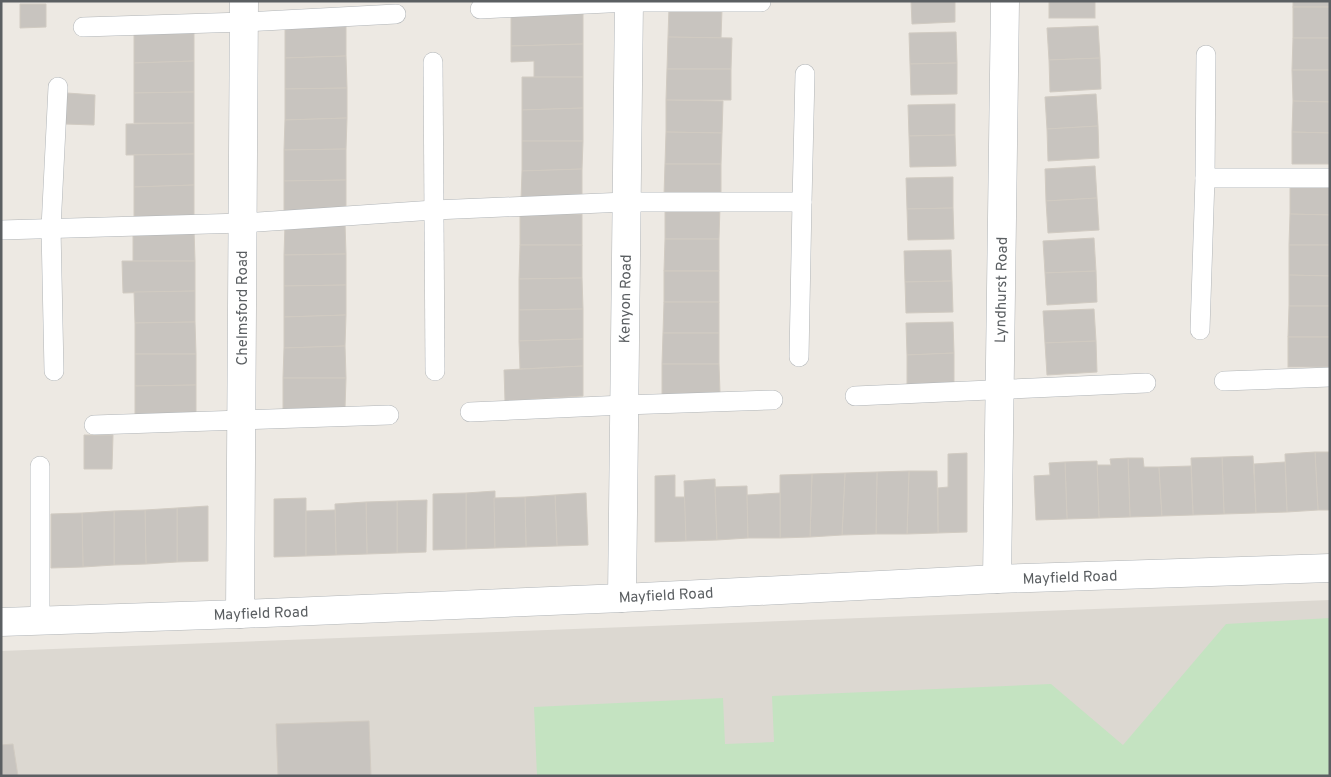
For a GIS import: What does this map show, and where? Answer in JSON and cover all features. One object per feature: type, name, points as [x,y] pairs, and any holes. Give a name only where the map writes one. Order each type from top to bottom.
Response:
[{"type":"street","name":"Lyndhurst Road","points":[[997,579],[1005,1]]},
{"type":"street","name":"Kenyon Road","points":[[622,598],[629,2]]},
{"type":"street","name":"Chelmsford Road","points":[[240,614],[244,12]]},
{"type":"street","name":"Mayfield Road","points":[[1,622],[622,598],[997,579],[1330,568]]},
{"type":"lane","points":[[480,10],[629,2],[761,2]]},
{"type":"lane","points":[[83,27],[244,12],[396,14]]},
{"type":"lane","points":[[1200,330],[1206,55]]},
{"type":"lane","points":[[433,62],[435,371]]},
{"type":"lane","points":[[799,357],[805,74]]},
{"type":"lane","points":[[54,371],[51,228],[58,87]]},
{"type":"lane","points":[[1204,178],[1330,178]]},
{"type":"lane","points":[[1,230],[243,223],[434,210],[626,202],[802,202]]},
{"type":"lane","points":[[1224,381],[1330,377]]},
{"type":"lane","points":[[855,396],[1146,383]]},
{"type":"lane","points":[[470,412],[773,400]]},
{"type":"lane","points":[[94,425],[389,415]]},
{"type":"lane","points":[[40,466],[40,621]]},
{"type":"shaded area","points":[[1330,600],[1330,776],[1,776],[1,651]]},
{"type":"green space","points":[[1330,618],[1330,776],[537,776],[534,707],[723,698],[725,744],[774,742],[772,696],[1051,684],[1123,745],[1226,624]]},
{"type":"building","points":[[911,1],[955,1],[955,22],[912,24]]},
{"type":"building","points":[[1049,1],[1095,1],[1095,18],[1049,18]]},
{"type":"building","points":[[1293,1],[1330,1],[1330,7],[1293,7]]},
{"type":"building","points":[[20,4],[46,4],[46,27],[20,28]]},
{"type":"building","points":[[669,7],[722,9],[721,38],[668,37]]},
{"type":"building","points":[[1293,7],[1330,7],[1330,38],[1293,38]]},
{"type":"building","points":[[583,14],[583,44],[511,46],[511,17]]},
{"type":"building","points":[[346,25],[346,56],[285,58],[285,27]]},
{"type":"building","points":[[1098,26],[1100,58],[1049,60],[1047,28]]},
{"type":"building","points":[[194,30],[194,61],[134,63],[134,33]]},
{"type":"building","points":[[956,32],[957,63],[910,64],[909,33]]},
{"type":"building","points":[[668,37],[732,38],[731,69],[667,69]]},
{"type":"building","points":[[1293,38],[1330,38],[1330,70],[1292,70]]},
{"type":"building","points":[[583,44],[583,77],[534,77],[534,61],[511,62],[511,46]]},
{"type":"building","points":[[346,56],[347,88],[285,89],[285,58]]},
{"type":"building","points":[[1100,58],[1101,89],[1050,92],[1049,60]]},
{"type":"building","points":[[194,61],[194,92],[134,93],[134,63]]},
{"type":"building","points":[[957,63],[957,94],[911,95],[910,64]]},
{"type":"building","points":[[667,69],[731,69],[731,100],[666,100]]},
{"type":"building","points":[[1292,70],[1330,70],[1330,102],[1293,101]]},
{"type":"building","points":[[522,77],[583,77],[583,108],[522,110]]},
{"type":"building","points":[[347,88],[347,118],[285,120],[285,89]]},
{"type":"building","points":[[194,92],[194,123],[134,123],[134,93]]},
{"type":"building","points":[[67,93],[95,95],[94,125],[65,124]]},
{"type":"building","points":[[1096,94],[1098,126],[1047,129],[1045,97]]},
{"type":"building","points":[[666,100],[723,101],[722,133],[666,132]]},
{"type":"building","points":[[1293,101],[1330,102],[1330,133],[1292,132]]},
{"type":"building","points":[[955,104],[955,135],[909,136],[908,105]]},
{"type":"building","points":[[583,108],[583,141],[522,141],[522,110]]},
{"type":"building","points":[[347,118],[346,149],[284,150],[285,120]]},
{"type":"building","points":[[194,123],[194,154],[126,155],[126,124]]},
{"type":"building","points":[[1098,126],[1099,158],[1048,161],[1047,129]]},
{"type":"building","points":[[666,132],[722,133],[721,164],[665,164]]},
{"type":"building","points":[[1292,132],[1330,133],[1330,164],[1292,164]]},
{"type":"building","points":[[955,135],[956,166],[910,167],[909,136]]},
{"type":"building","points":[[522,141],[583,141],[582,169],[522,171]]},
{"type":"building","points":[[346,149],[346,180],[284,181],[284,150]]},
{"type":"building","points":[[194,154],[194,185],[134,187],[134,155]]},
{"type":"building","points":[[665,164],[721,164],[721,195],[664,195]]},
{"type":"building","points":[[1095,166],[1097,198],[1046,201],[1045,169]]},
{"type":"building","points":[[582,169],[582,198],[521,201],[522,171]]},
{"type":"building","points":[[953,177],[953,208],[907,209],[906,178]]},
{"type":"building","points":[[346,180],[346,210],[284,211],[284,181]]},
{"type":"building","points":[[1290,184],[1330,184],[1330,215],[1290,214]]},
{"type":"building","points":[[194,185],[194,216],[134,218],[134,187]]},
{"type":"building","points":[[1097,198],[1099,230],[1048,233],[1046,201]]},
{"type":"building","points":[[665,206],[720,206],[719,239],[665,239]]},
{"type":"building","points":[[953,208],[954,239],[908,240],[907,209]]},
{"type":"building","points":[[520,214],[582,214],[582,245],[520,245]]},
{"type":"building","points":[[1290,214],[1330,215],[1330,245],[1289,245]]},
{"type":"building","points":[[345,223],[346,254],[284,255],[285,224]]},
{"type":"building","points":[[133,229],[194,229],[195,261],[133,261]]},
{"type":"building","points":[[1094,238],[1096,271],[1045,273],[1043,241]]},
{"type":"building","points":[[665,239],[719,239],[719,271],[664,271]]},
{"type":"building","points":[[520,245],[582,245],[582,278],[519,279]]},
{"type":"building","points":[[1289,245],[1330,245],[1330,276],[1289,275]]},
{"type":"building","points":[[951,250],[952,281],[905,282],[904,251]]},
{"type":"building","points":[[346,254],[346,285],[284,286],[284,255]]},
{"type":"building","points":[[122,261],[195,261],[195,291],[123,293]]},
{"type":"building","points":[[664,271],[719,271],[719,302],[664,302]]},
{"type":"building","points":[[1096,271],[1097,302],[1047,305],[1045,273]]},
{"type":"building","points":[[1289,275],[1330,276],[1330,306],[1289,306]]},
{"type":"building","points":[[582,278],[583,309],[519,310],[519,279]]},
{"type":"building","points":[[952,281],[953,312],[906,313],[905,282]]},
{"type":"building","points":[[346,285],[346,315],[284,317],[284,286]]},
{"type":"building","points":[[195,291],[195,322],[135,323],[134,292]]},
{"type":"building","points":[[664,302],[719,302],[719,333],[663,333]]},
{"type":"building","points":[[1289,306],[1330,306],[1330,337],[1288,337]]},
{"type":"building","points":[[583,309],[583,339],[519,341],[519,310]]},
{"type":"building","points":[[1094,309],[1096,341],[1045,343],[1043,311]]},
{"type":"building","points":[[346,315],[345,346],[284,348],[284,317]]},
{"type":"building","points":[[195,322],[196,354],[135,354],[135,323]]},
{"type":"building","points":[[953,322],[954,353],[907,355],[906,323]]},
{"type":"building","points":[[663,333],[719,333],[719,364],[662,364]]},
{"type":"building","points":[[1288,337],[1330,337],[1330,367],[1288,367]]},
{"type":"building","points":[[583,339],[583,366],[520,369],[519,341]]},
{"type":"building","points":[[1096,341],[1097,372],[1047,375],[1045,343]]},
{"type":"building","points":[[345,346],[346,378],[283,378],[284,348]]},
{"type":"building","points":[[954,353],[954,384],[907,386],[907,355]]},
{"type":"building","points":[[135,354],[196,354],[196,385],[135,386]]},
{"type":"building","points":[[662,364],[719,364],[720,393],[662,395]]},
{"type":"building","points":[[583,366],[583,396],[505,401],[504,370]]},
{"type":"building","points":[[283,378],[346,378],[345,408],[283,409]]},
{"type":"building","points":[[196,385],[196,416],[135,417],[135,386]]},
{"type":"building","points":[[84,435],[113,435],[112,469],[84,469]]},
{"type":"building","points":[[1315,452],[1330,452],[1330,510],[1318,510]]},
{"type":"building","points":[[1315,452],[1318,510],[1287,512],[1285,454]]},
{"type":"building","points":[[967,453],[967,532],[938,533],[938,488],[948,487],[948,454]]},
{"type":"building","points":[[1253,456],[1256,513],[1224,514],[1222,457]]},
{"type":"building","points":[[1222,457],[1224,514],[1193,515],[1191,458]]},
{"type":"building","points":[[1128,458],[1143,458],[1144,467],[1159,467],[1162,516],[1130,517]]},
{"type":"building","points":[[1128,458],[1130,517],[1099,518],[1097,465],[1111,465],[1110,459]]},
{"type":"building","points":[[1097,461],[1099,518],[1067,519],[1065,462]]},
{"type":"building","points":[[1065,462],[1067,519],[1036,520],[1034,476],[1050,475],[1049,463]]},
{"type":"building","points":[[1285,462],[1287,512],[1256,513],[1254,464]]},
{"type":"building","points":[[1191,466],[1193,515],[1162,516],[1159,467]]},
{"type":"building","points":[[909,471],[937,471],[938,533],[907,534]]},
{"type":"building","points":[[909,471],[907,534],[876,534],[877,472]]},
{"type":"building","points":[[877,472],[876,534],[842,535],[845,473]]},
{"type":"building","points":[[845,473],[842,535],[810,537],[812,474]]},
{"type":"building","points":[[812,474],[810,537],[780,538],[780,475]]},
{"type":"building","points":[[675,475],[675,497],[685,497],[686,541],[655,542],[655,476]]},
{"type":"building","points":[[715,479],[717,540],[686,541],[684,481]]},
{"type":"building","points":[[747,486],[748,538],[717,540],[715,487]]},
{"type":"building","points":[[495,491],[495,548],[466,549],[466,493]]},
{"type":"building","points":[[466,493],[466,549],[433,550],[433,494]]},
{"type":"building","points":[[586,493],[588,545],[557,546],[555,495]]},
{"type":"building","points":[[780,493],[780,538],[748,538],[747,495]]},
{"type":"building","points":[[555,495],[557,546],[526,547],[525,497]]},
{"type":"building","points":[[525,497],[526,547],[495,548],[494,498]]},
{"type":"building","points":[[306,498],[306,556],[274,557],[274,499]]},
{"type":"building","points":[[427,500],[426,552],[397,553],[397,501]]},
{"type":"building","points":[[397,501],[397,553],[367,554],[366,502]]},
{"type":"building","points":[[366,502],[367,554],[336,555],[335,504]]},
{"type":"building","points":[[208,506],[208,561],[177,562],[177,508]]},
{"type":"building","points":[[177,508],[177,562],[146,564],[145,510]]},
{"type":"building","points":[[145,510],[146,564],[114,565],[114,511]]},
{"type":"building","points":[[335,510],[336,555],[306,556],[306,511]]},
{"type":"building","points":[[114,511],[114,565],[83,567],[82,513]]},
{"type":"building","points":[[82,513],[83,567],[51,568],[51,514]]},
{"type":"building","points":[[369,721],[371,776],[278,776],[276,724]]},
{"type":"building","points":[[13,744],[18,776],[1,776],[1,745]]}]
